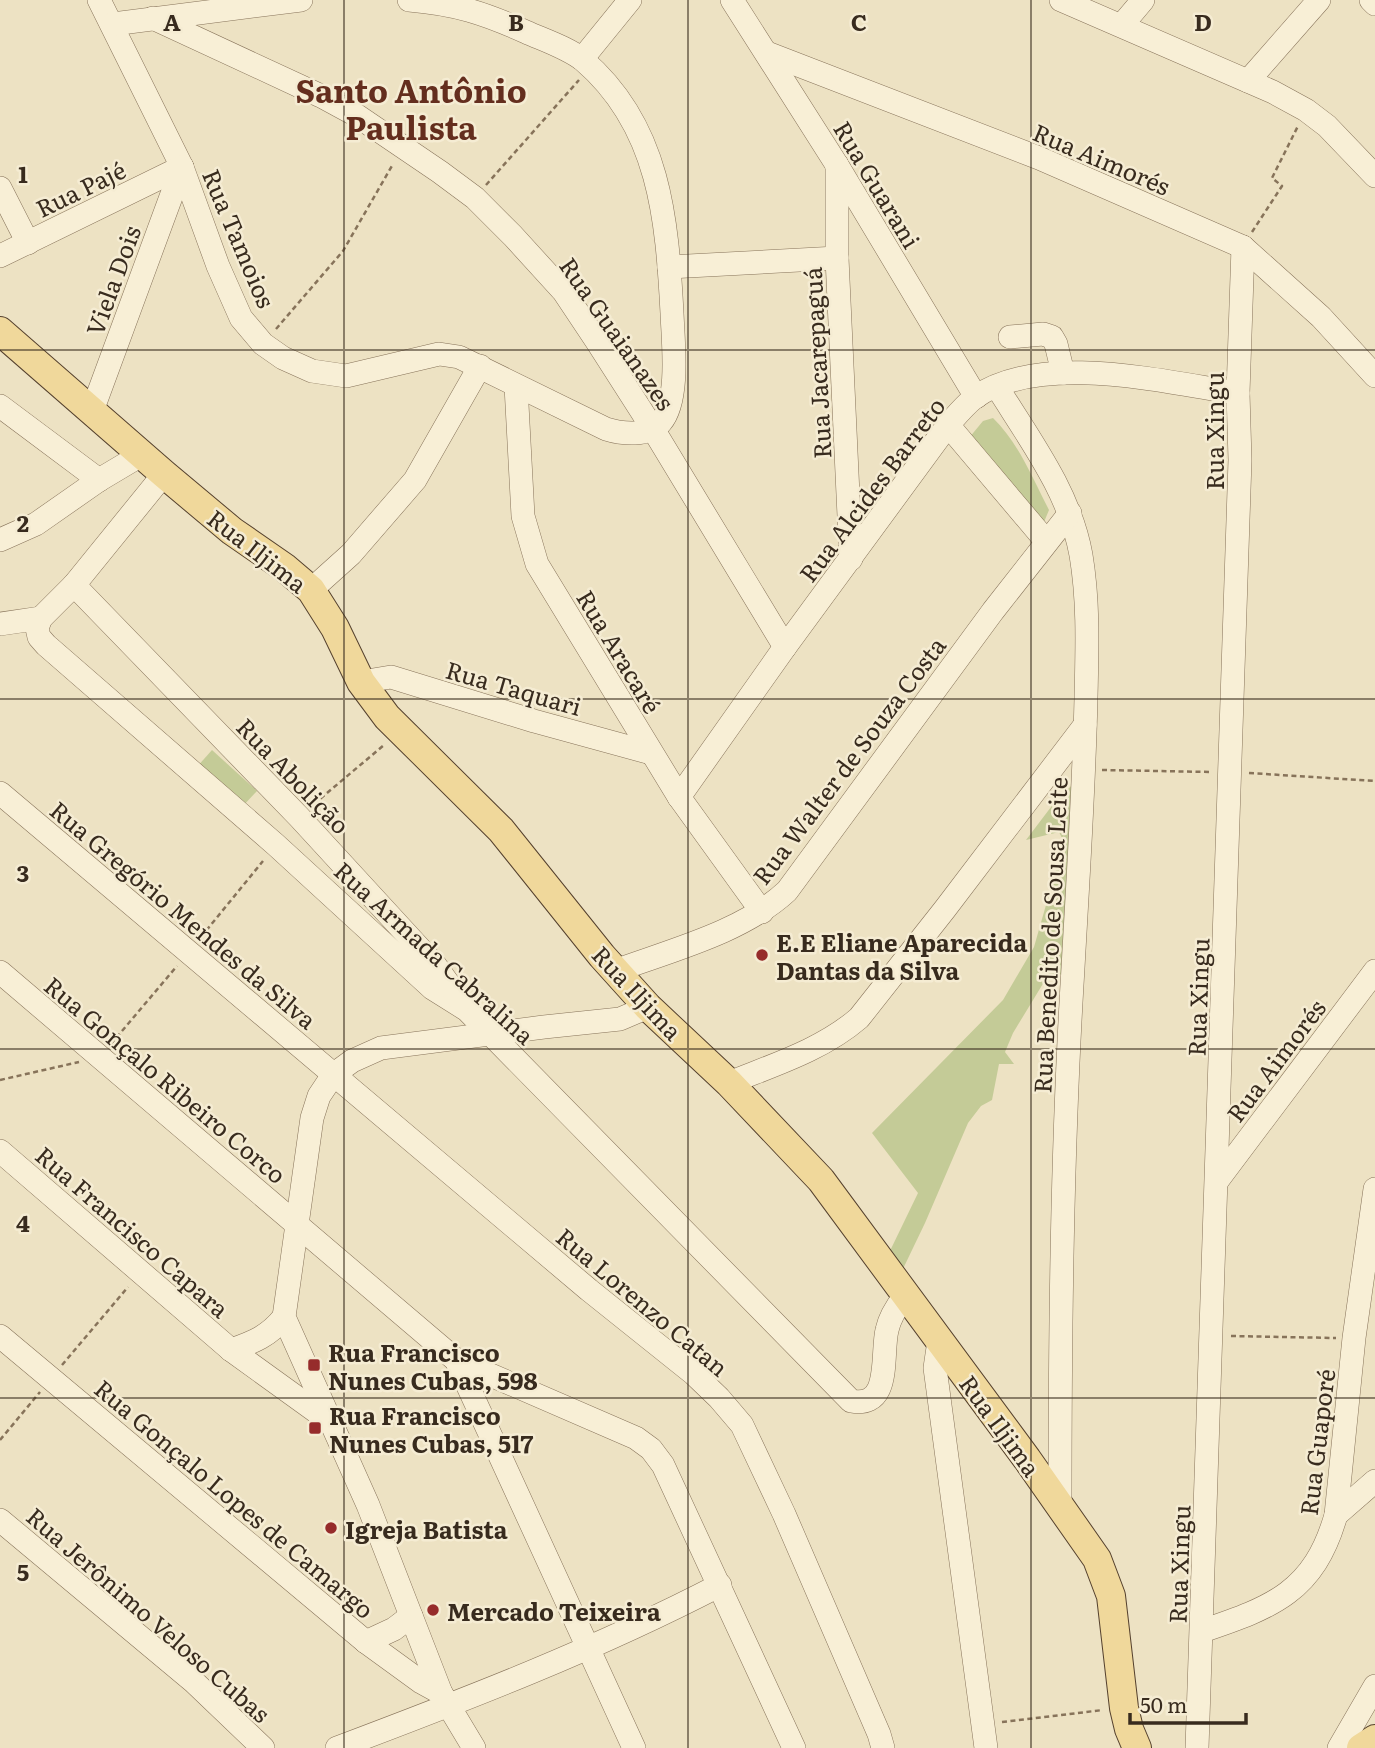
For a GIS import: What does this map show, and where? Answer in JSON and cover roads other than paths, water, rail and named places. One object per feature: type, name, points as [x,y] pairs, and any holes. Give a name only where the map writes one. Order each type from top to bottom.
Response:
[{"type":"main road","name":"Rua Iljima","points":[[0,331],[232,531],[284,567],[311,590],[335,628],[361,682],[387,718],[501,830],[615,971],[648,1007],[729,1083],[821,1180],[1027,1459],[1097,1559],[1111,1596],[1124,1708],[1137,1748]]},
{"type":"main road","points":[[1361,1748],[1375,1739]]},
{"type":"street","name":"Rua Tamoios","points":[[99,0],[182,167],[218,266],[241,318],[263,344],[283,358],[312,371],[346,376],[439,354],[459,357],[619,433],[653,429]]},
{"type":"street","points":[[113,24],[301,0]]},
{"type":"street","points":[[410,0],[462,7],[484,13],[586,63],[619,99],[640,132],[653,167],[662,209],[669,267],[673,341],[673,389],[666,415],[661,424],[653,429]]},
{"type":"street","points":[[586,63],[630,0]]},
{"type":"street","points":[[1061,0],[1273,92],[1306,110],[1327,126],[1375,176]]},
{"type":"street","points":[[1122,25],[1143,0]]},
{"type":"street","points":[[1248,81],[1319,0]]},
{"type":"street","points":[[1371,0],[1375,4]]},
{"type":"street","name":"Rua Guarani","points":[[743,5],[767,53],[976,397]]},
{"type":"street","name":"Rua Guaianazes","points":[[153,18],[321,96],[404,146],[475,198],[564,292],[653,429],[785,648]]},
{"type":"street","name":"Rua Aimorés","points":[[767,53],[1040,158],[1243,247],[1321,317],[1375,376]]},
{"type":"street","name":"Rua Jacarepaguá","points":[[837,165],[837,258],[851,559]]},
{"type":"street","name":"Rua Pajé","points":[[0,256],[182,167]]},
{"type":"street","name":"Viela Dois","points":[[92,411],[182,167]]},
{"type":"street","points":[[0,188],[28,243]]},
{"type":"street","name":"Rua Xingu","points":[[1198,1748],[1240,474],[1238,393],[1243,247]]},
{"type":"street","points":[[669,267],[837,258]]},
{"type":"street","points":[[1010,337],[1043,334],[1052,337],[1063,373]]},
{"type":"street","points":[[311,590],[351,554],[415,480],[480,366]]},
{"type":"street","name":"Rua Alcides Barreto","points":[[678,797],[948,425],[976,397],[1027,377],[1063,373],[1127,376],[1238,393]]},
{"type":"street","name":"Rua Aracaré","points":[[516,386],[523,516],[537,564],[678,797],[762,912]]},
{"type":"street","name":"Rua Benedito de Sousa Leite","points":[[998,387],[1070,513],[1081,554],[1088,605],[1060,1270],[1060,1507]]},
{"type":"street","points":[[0,406],[99,480]]},
{"type":"street","points":[[948,425],[1046,541]]},
{"type":"street","points":[[0,540],[36,524],[99,480],[141,455]]},
{"type":"street","points":[[0,624],[41,618],[74,585],[164,474]]},
{"type":"street","name":"Rua Walter de Souza Costa","points":[[615,971],[699,940],[762,912],[787,891],[1046,541],[1070,513]]},
{"type":"street","name":"Rua Abolição","points":[[74,585],[299,817],[435,965],[467,1010]]},
{"type":"street","name":"Rua Armada Cabralina","points":[[41,618],[37,628],[39,637],[46,645],[276,845],[432,988],[467,1010],[851,1401],[860,1403],[872,1398],[880,1390],[887,1328],[893,1311],[905,1296]]},
{"type":"street","name":"Rua Taquari","points":[[361,682],[391,677],[534,721],[651,753]]},
{"type":"street","points":[[729,1083],[817,1047],[859,1018],[1085,725]]},
{"type":"street","name":"Rua Gregório Mendes da Silva","points":[[0,793],[333,1075]]},
{"type":"street","name":"Rua Aimorés","points":[[1217,1181],[1375,971]]},
{"type":"street","name":"Rua Gonçalo Ribeiro Corco","points":[[0,972],[456,1360]]},
{"type":"street","points":[[474,1748],[444,1700],[368,1505],[284,1317],[312,1118],[319,1096],[333,1075],[352,1061],[381,1048],[620,1019],[648,1007]]},
{"type":"street","name":"Rua Lorenzo Catan","points":[[333,1075],[589,1290],[694,1374],[719,1398],[741,1426],[784,1514],[883,1748]]},
{"type":"street","name":"Rua Francisco Capara","points":[[0,1151],[231,1350],[328,1420]]},
{"type":"street","name":"Rua Guaporé","points":[[1202,1631],[1257,1612],[1292,1591],[1311,1572],[1329,1541],[1336,1515],[1354,1338],[1375,1189]]},
{"type":"street","name":"Rua Francisco Capara","points":[[231,1350],[259,1341],[272,1332],[284,1317]]},
{"type":"street","name":"Rua Gonçalo Lopes de Camargo","points":[[0,1336],[366,1642],[444,1700]]},
{"type":"street","points":[[939,1341],[935,1368],[986,1748]]},
{"type":"street","points":[[456,1360],[635,1438],[651,1449],[663,1465],[794,1748]]},
{"type":"street","points":[[456,1360],[634,1748]]},
{"type":"street","points":[[1336,1515],[1375,1481]]},
{"type":"street","name":"Rua Jerônimo Veloso Cubas","points":[[0,1520],[194,1682],[263,1748]]},
{"type":"street","points":[[337,1748],[444,1700],[659,1617],[720,1585]]},
{"type":"street","points":[[366,1642],[394,1629],[411,1616]]},
{"type":"street","points":[[1339,1748],[1373,1698]]},
{"type":"place","name":"E.E Eliane Aparecida Dantas da Silva","points":[[762,955]]},
{"type":"place","name":"Rua Francisco Nunes Cubas, 598","points":[[314,1365]]},
{"type":"place","name":"Rua Francisco Nunes Cubas, 517","points":[[315,1428]]},
{"type":"place","name":"Igreja Batista","points":[[331,1528]]},
{"type":"place","name":"Mercado Teixeira","points":[[433,1610]]},
{"type":"district","name":"Santo Antônio Paulista","points":[[411,108]]}]
